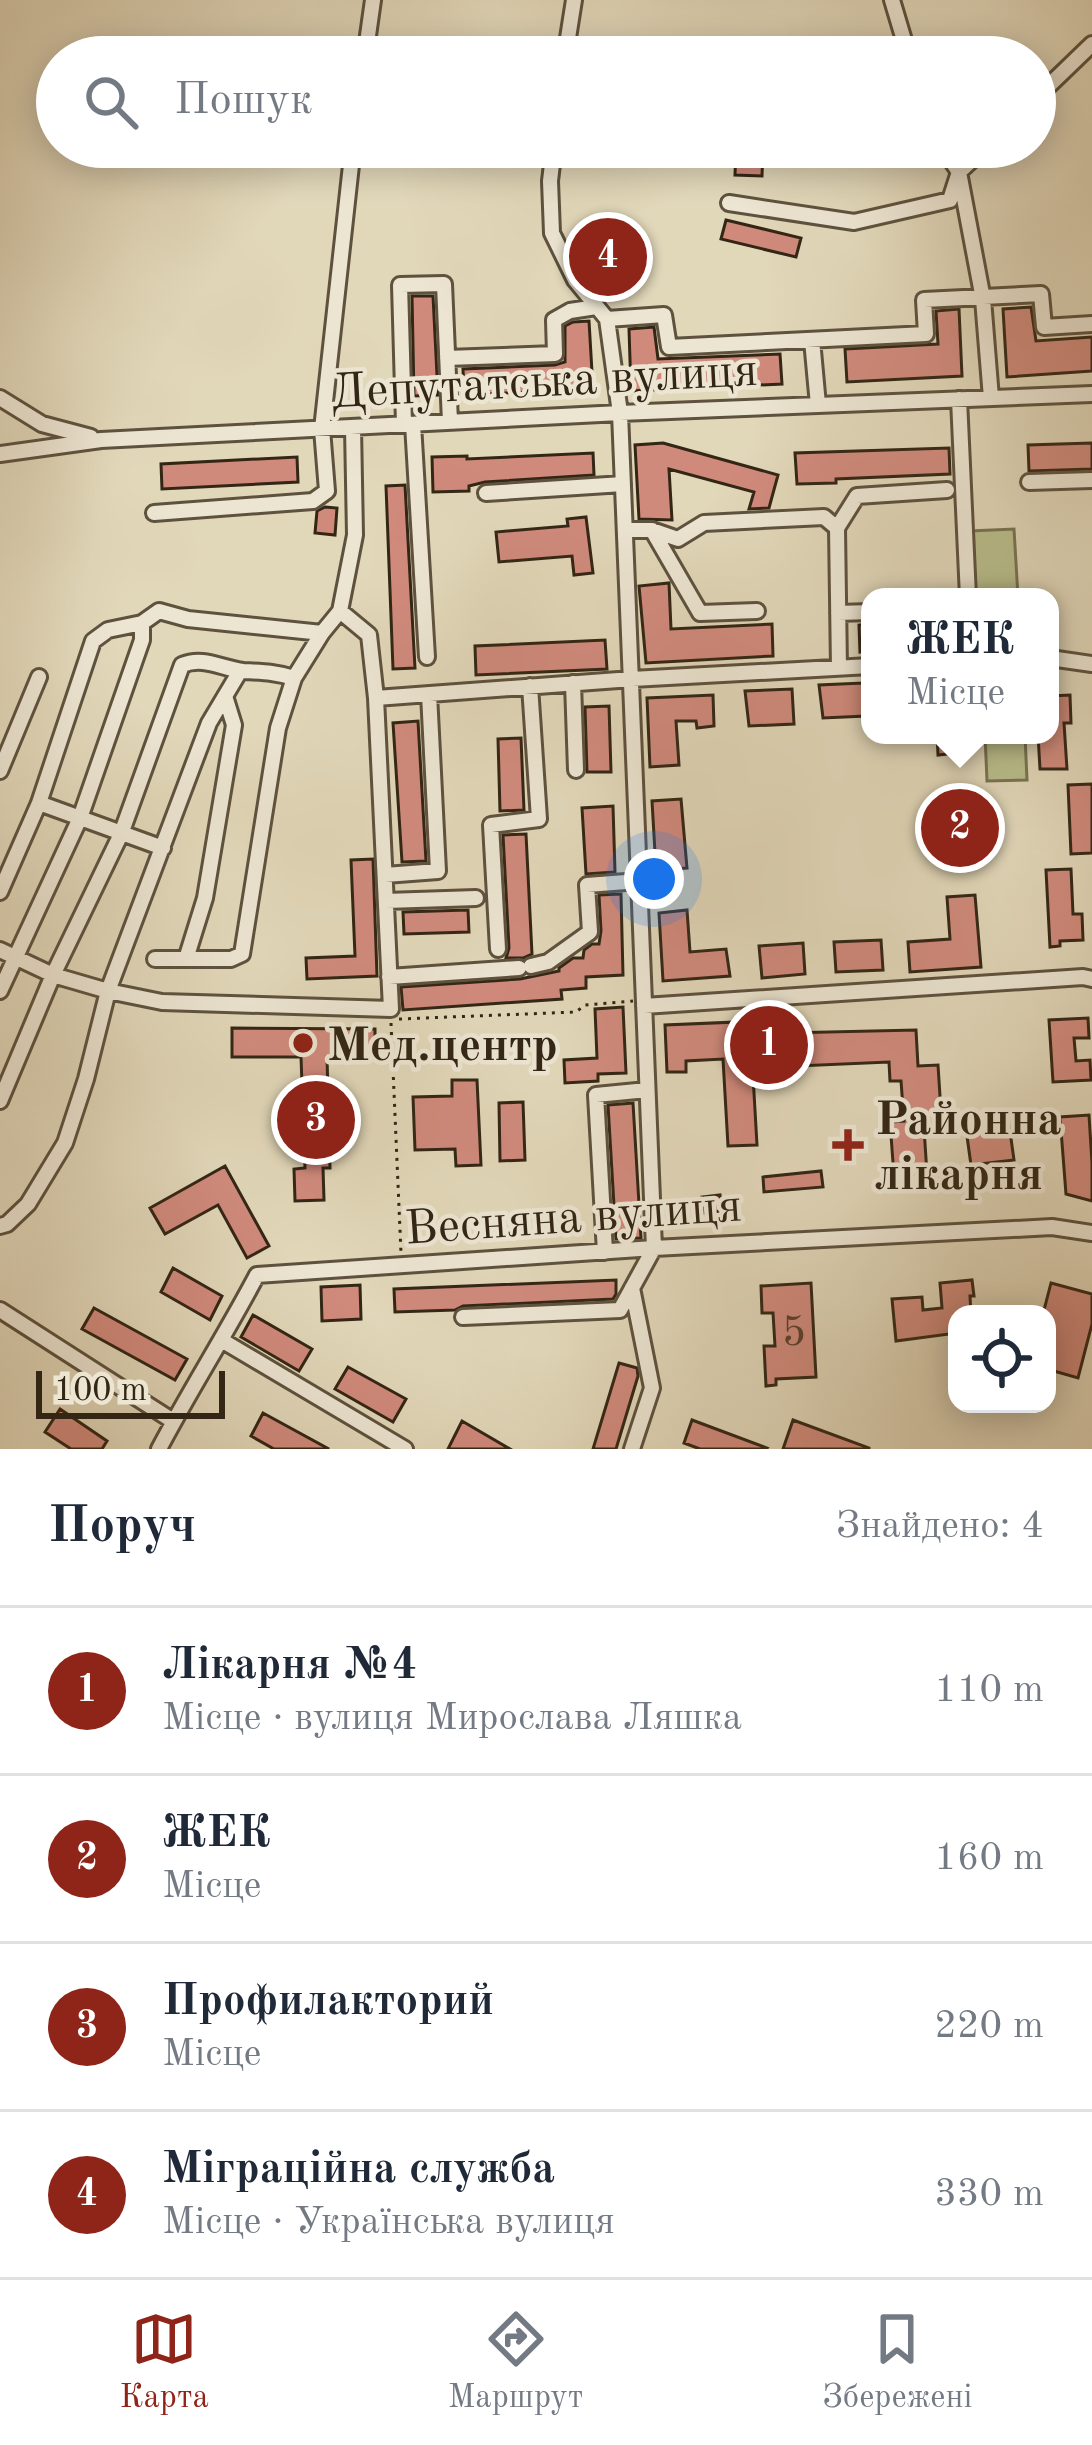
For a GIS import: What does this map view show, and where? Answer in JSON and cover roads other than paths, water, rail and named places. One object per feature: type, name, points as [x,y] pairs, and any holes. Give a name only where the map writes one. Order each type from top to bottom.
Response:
[{"type":"street","points":[[368,36],[373,0]]},
{"type":"street","points":[[568,36],[574,0]]},
{"type":"street","points":[[892,0],[903,36]]},
{"type":"street","points":[[1056,79],[1092,44]]},
{"type":"street","points":[[154,513],[313,501],[326,491],[322,429],[351,168]]},
{"type":"street","points":[[463,1317],[620,1310],[654,1248],[620,413],[602,313],[575,280],[552,233],[552,168]]},
{"type":"street","points":[[956,168],[983,299],[991,398]]},
{"type":"street","points":[[729,203],[854,222],[950,200],[963,168]]},
{"type":"street","points":[[427,657],[400,286],[444,284],[450,422]]},
{"type":"street","points":[[447,358],[555,354],[554,320],[570,311],[664,315],[669,347],[926,334],[924,300],[1041,294],[1045,327],[1092,323]]},
{"type":"street","points":[[812,340],[818,405]]},
{"type":"street","name":"Депутатська вулиця","points":[[0,454],[101,440],[1092,394]]},
{"type":"street","points":[[0,398],[42,424],[101,440]]},
{"type":"street","points":[[959,399],[968,588]]},
{"type":"street","points":[[155,959],[242,954],[278,728],[294,678],[340,611],[355,536],[353,427]]},
{"type":"street","points":[[1029,482],[1092,480]]},
{"type":"street","points":[[486,493],[623,484]]},
{"type":"street","points":[[838,668],[837,528],[857,496],[946,490]]},
{"type":"street","points":[[625,530],[652,530],[678,539],[704,524],[824,517],[837,528]]},
{"type":"street","points":[[652,530],[700,613],[757,611]]},
{"type":"street","points":[[0,892],[39,803],[93,641],[108,630],[142,622],[159,611],[188,619],[322,633]]},
{"type":"street","points":[[0,950],[53,975],[162,1002],[391,1009],[369,635],[340,611]]},
{"type":"street","points":[[838,613],[861,612]]},
{"type":"street","points":[[0,991],[80,818],[142,640],[142,622]]},
{"type":"street","points":[[0,1101],[53,975],[121,834],[182,664],[196,659],[294,678]]},
{"type":"street","points":[[1059,659],[1092,664]]},
{"type":"street","points":[[376,698],[861,667]]},
{"type":"street","points":[[0,1226],[28,1204],[65,1143],[108,992],[209,723],[240,670]]},
{"type":"street","points":[[0,772],[39,677]]},
{"type":"street","points":[[573,683],[576,770]]},
{"type":"street","points":[[498,949],[491,825],[539,819],[530,686]]},
{"type":"street","points":[[385,875],[438,871],[429,694]]},
{"type":"street","points":[[186,959],[205,898],[234,725],[225,696]]},
{"type":"street","points":[[39,803],[164,848]]},
{"type":"street","points":[[389,977],[548,962],[590,932],[587,885],[639,880]]},
{"type":"street","points":[[386,901],[476,898]]},
{"type":"street","points":[[643,1003],[1092,980]]},
{"type":"street","points":[[605,1252],[596,1096],[647,1090]]},
{"type":"street","name":"Весняна вулиця","points":[[159,1449],[257,1275],[1052,1227],[1092,1233]]},
{"type":"street","points":[[632,1288],[652,1388],[632,1449]]},
{"type":"street","points":[[0,1310],[173,1421]]},
{"type":"street","points":[[223,1341],[405,1449]]},
{"type":"place","name":"Міграційна служба","points":[[608,257]]},
{"type":"place","name":"ЖЕК","points":[[960,828]]},
{"type":"place","name":"Мед.центр","points":[[303,1043]]},
{"type":"place","name":"Лікарня №4","points":[[769,1045]]},
{"type":"place","name":"Профилакторий","points":[[316,1120]]},
{"type":"place","name":"Районна лікарня","points":[[848,1145]]}]
